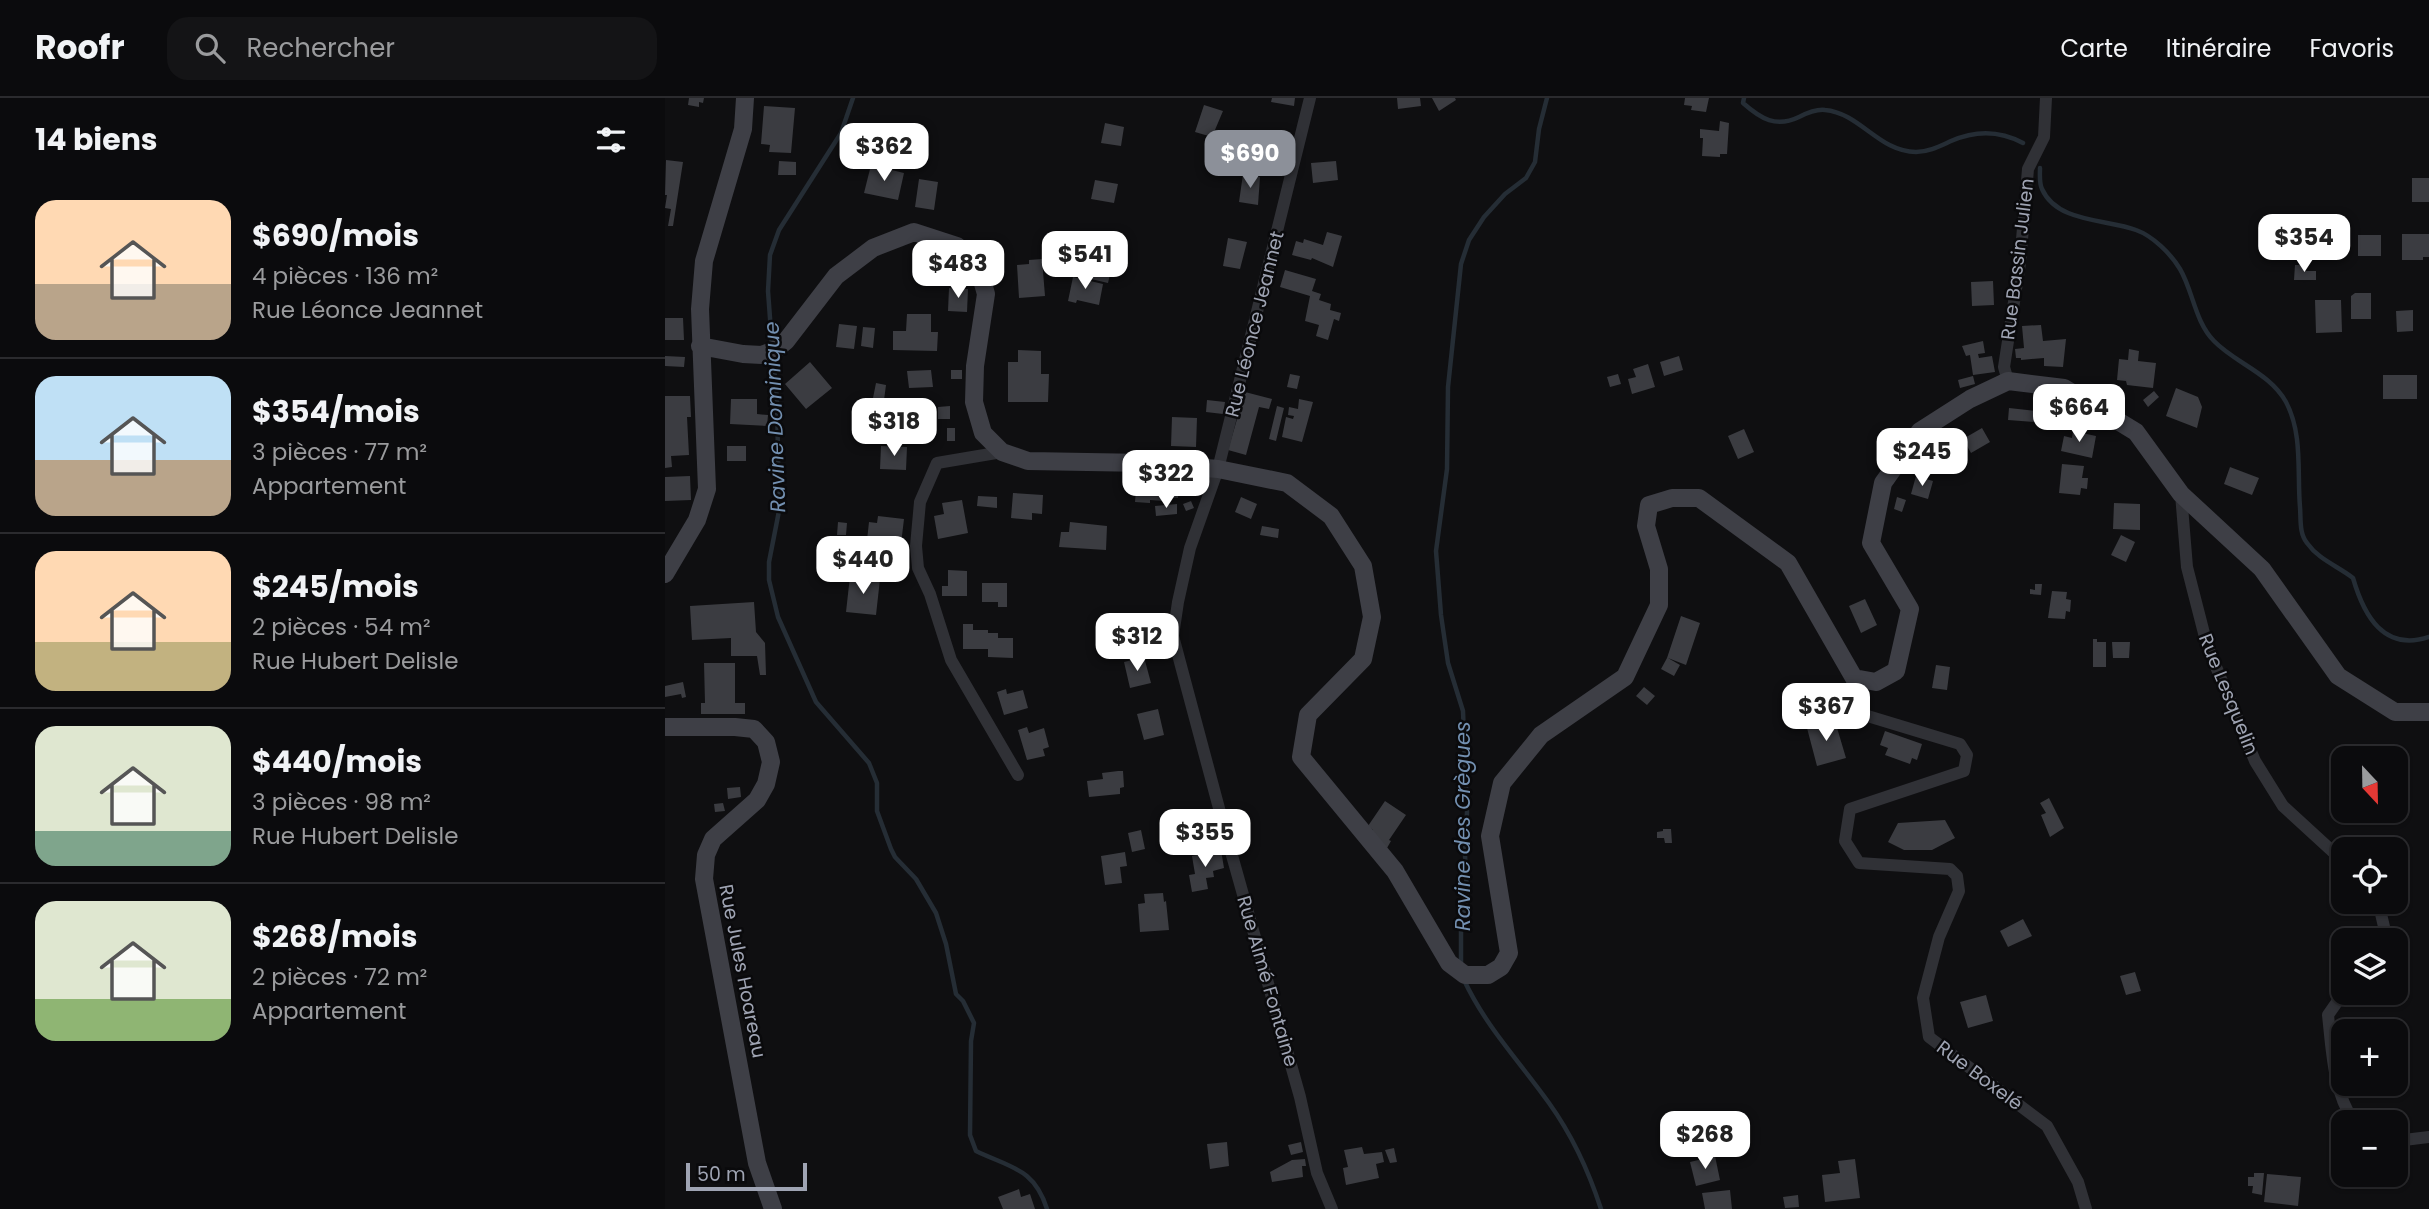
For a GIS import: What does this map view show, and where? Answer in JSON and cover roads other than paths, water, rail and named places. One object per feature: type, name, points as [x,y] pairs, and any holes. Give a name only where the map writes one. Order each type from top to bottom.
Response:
[{"type":"main road","points":[[665,575],[697,520],[707,489],[700,346],[704,261],[743,129],[745,98]]},
{"type":"main road","points":[[700,346],[743,354],[762,355],[775,350],[786,341],[836,276],[873,248],[914,232],[957,246],[978,266],[986,294],[975,366],[974,402],[983,433],[1002,452],[1028,461],[1147,463],[1217,469],[1287,483],[1331,516],[1363,566],[1372,617],[1363,659],[1308,715],[1301,757],[1395,871],[1448,963],[1465,975],[1488,975],[1501,967],[1509,953],[1490,836],[1503,783],[1541,735],[1625,677],[1659,605],[1659,569],[1646,527],[1649,505],[1672,498],[1699,498],[1788,563],[1854,678],[1876,682],[1896,671],[1910,608],[1871,543],[1883,484],[1920,431],[1970,399],[2008,381],[2064,388],[2136,432],[2181,494],[2262,569],[2338,676],[2395,712],[2429,712]]},
{"type":"main road","name":"Rue Jules Hoareau","points":[[665,727],[754,729],[766,742],[771,762],[766,784],[757,800],[713,839],[706,855],[705,879],[757,1163],[773,1209]]},
{"type":"street","name":"Rue Léonce Jeannet","points":[[1217,469],[1310,98]]},
{"type":"street","name":"Rue Bassin Julien","points":[[2008,381],[2004,367],[2020,263],[2028,169],[2044,137],[2046,98]]},
{"type":"street","points":[[1002,452],[937,463],[920,502],[916,546],[918,568],[951,660],[1018,775]]},
{"type":"street","name":"Rue Aimé Fontaine","points":[[1217,469],[1191,548],[1173,636],[1300,1097],[1317,1173],[1332,1209]]},
{"type":"street","name":"Rue Lesquelin","points":[[2181,494],[2187,566],[2207,645],[2255,761],[2283,806],[2331,850]]},
{"type":"street","name":"Rue Boxelé","points":[[1854,678],[1861,714],[1960,744],[1967,755],[1964,771],[1850,809],[1845,841],[1859,863],[1950,869],[1957,876],[1959,891],[1939,937],[1923,998],[1929,1037],[2047,1126],[2078,1182],[2086,1209]]},
{"type":"street","points":[[2335,1005],[2328,1015],[2337,1080],[2346,1110]]},
{"type":"street","points":[[2408,1140],[2429,1137]]},
{"type":"waterway","name":"Ravine Dominique","points":[[772,345],[768,291],[770,255],[779,230],[841,133],[853,98]]},
{"type":"waterway","name":"Ravine des Grègues","points":[[1461,965],[1461,928],[1467,893],[1463,711],[1448,663],[1436,551],[1447,469],[1448,387],[1461,264],[1469,240],[1484,217],[1505,194],[1526,178],[1535,162],[1539,129],[1547,98]]},
{"type":"waterway","points":[[1744,98],[1743,103],[1756,113],[1776,122],[1791,120],[1818,110],[1837,113],[1849,118],[1880,140],[1903,150],[1925,151],[1978,133],[1996,134],[2023,143]]},
{"type":"waterway","points":[[2040,168],[2042,189],[2049,200],[2059,208],[2084,218],[2136,230],[2155,241],[2172,257],[2184,278],[2198,316],[2214,341],[2271,383],[2286,402],[2297,440],[2301,526],[2307,543],[2323,558],[2353,578],[2370,617],[2388,635],[2413,640],[2429,637]]},
{"type":"waterway","name":"Ravine Dominique","points":[[773,357],[777,399],[779,511],[769,562],[769,580],[778,617],[816,702],[869,763],[877,783],[877,811],[891,849],[916,879],[936,913],[946,944],[956,994],[963,1001],[974,1023],[971,1041],[970,1135],[976,1151],[1028,1177],[1042,1195],[1047,1209]]},
{"type":"waterway","name":"Ravine des Grègues","points":[[1464,980],[1493,1029],[1565,1128],[1601,1209]]}]
